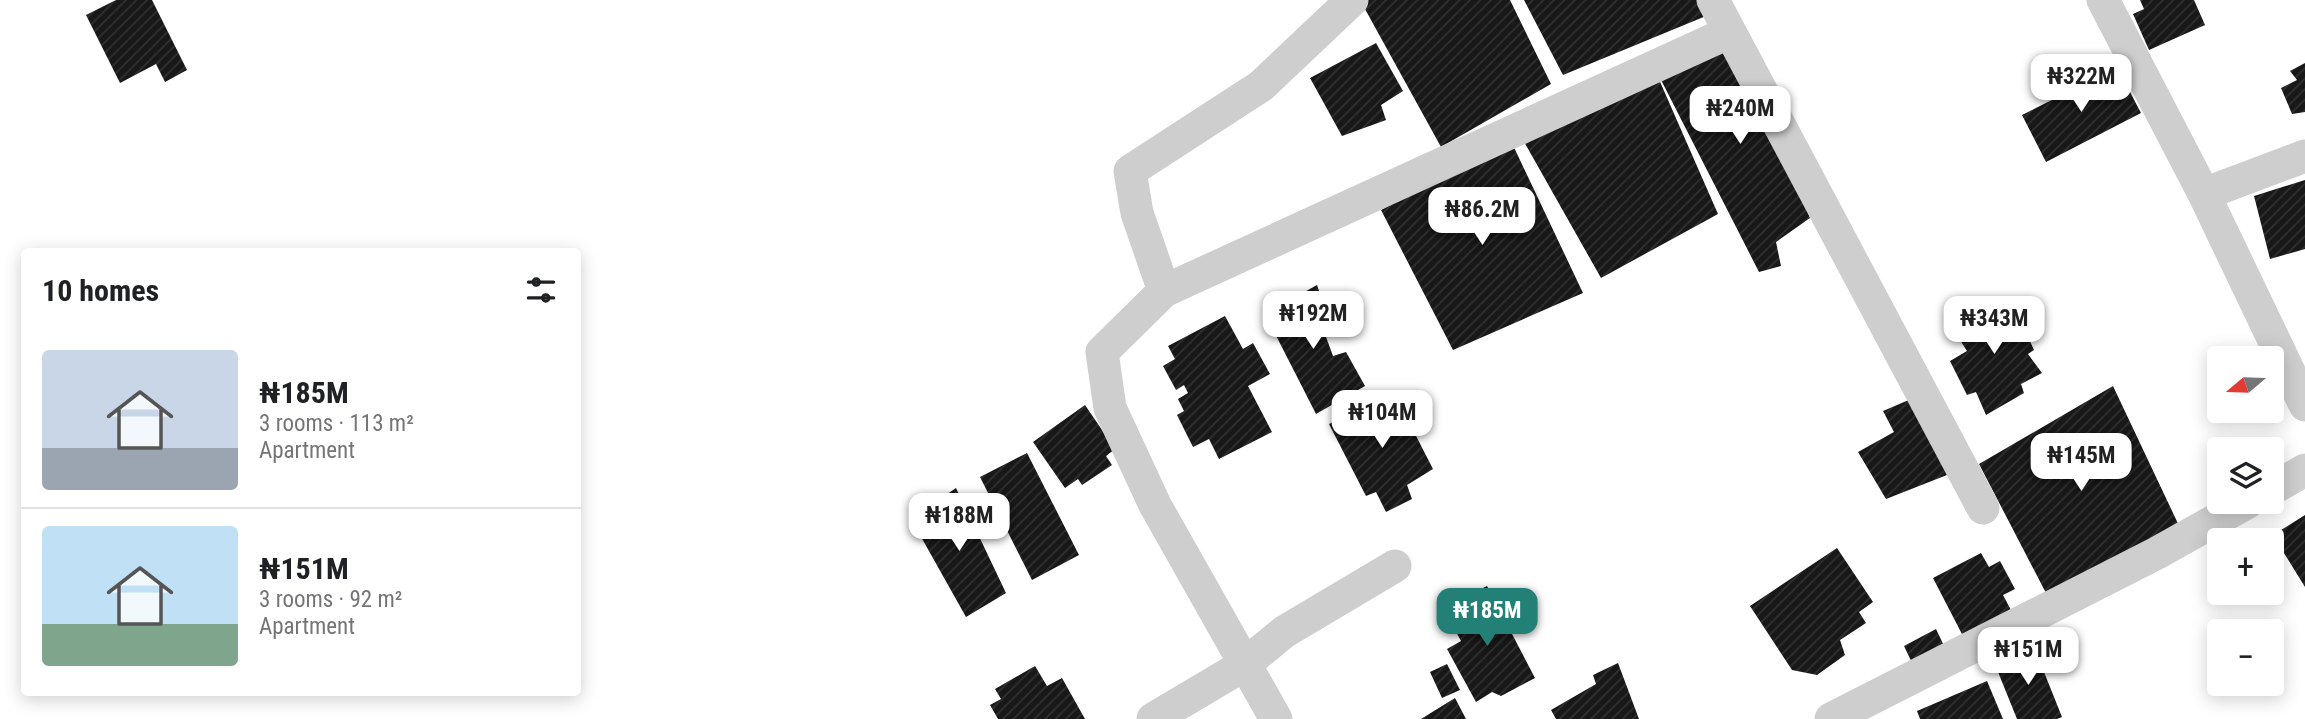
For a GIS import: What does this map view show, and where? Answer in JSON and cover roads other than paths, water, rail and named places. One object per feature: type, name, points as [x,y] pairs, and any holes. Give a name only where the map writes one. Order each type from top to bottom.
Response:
[{"type":"street","points":[[1164,290],[1137,213],[1130,171],[1261,86],[1352,0]]},
{"type":"street","points":[[1713,0],[1983,508]]},
{"type":"street","points":[[2104,0],[2204,194],[2305,405]]},
{"type":"street","points":[[1276,719],[1155,505],[1110,408],[1102,352],[1164,290],[1730,32]]},
{"type":"street","points":[[2204,194],[2305,156]]},
{"type":"street","points":[[2284,482],[2305,470]]},
{"type":"street","points":[[1831,719],[2157,553],[2227,514]]},
{"type":"street","points":[[1153,719],[1244,665],[1258,650],[1284,632],[1395,566]]}]
